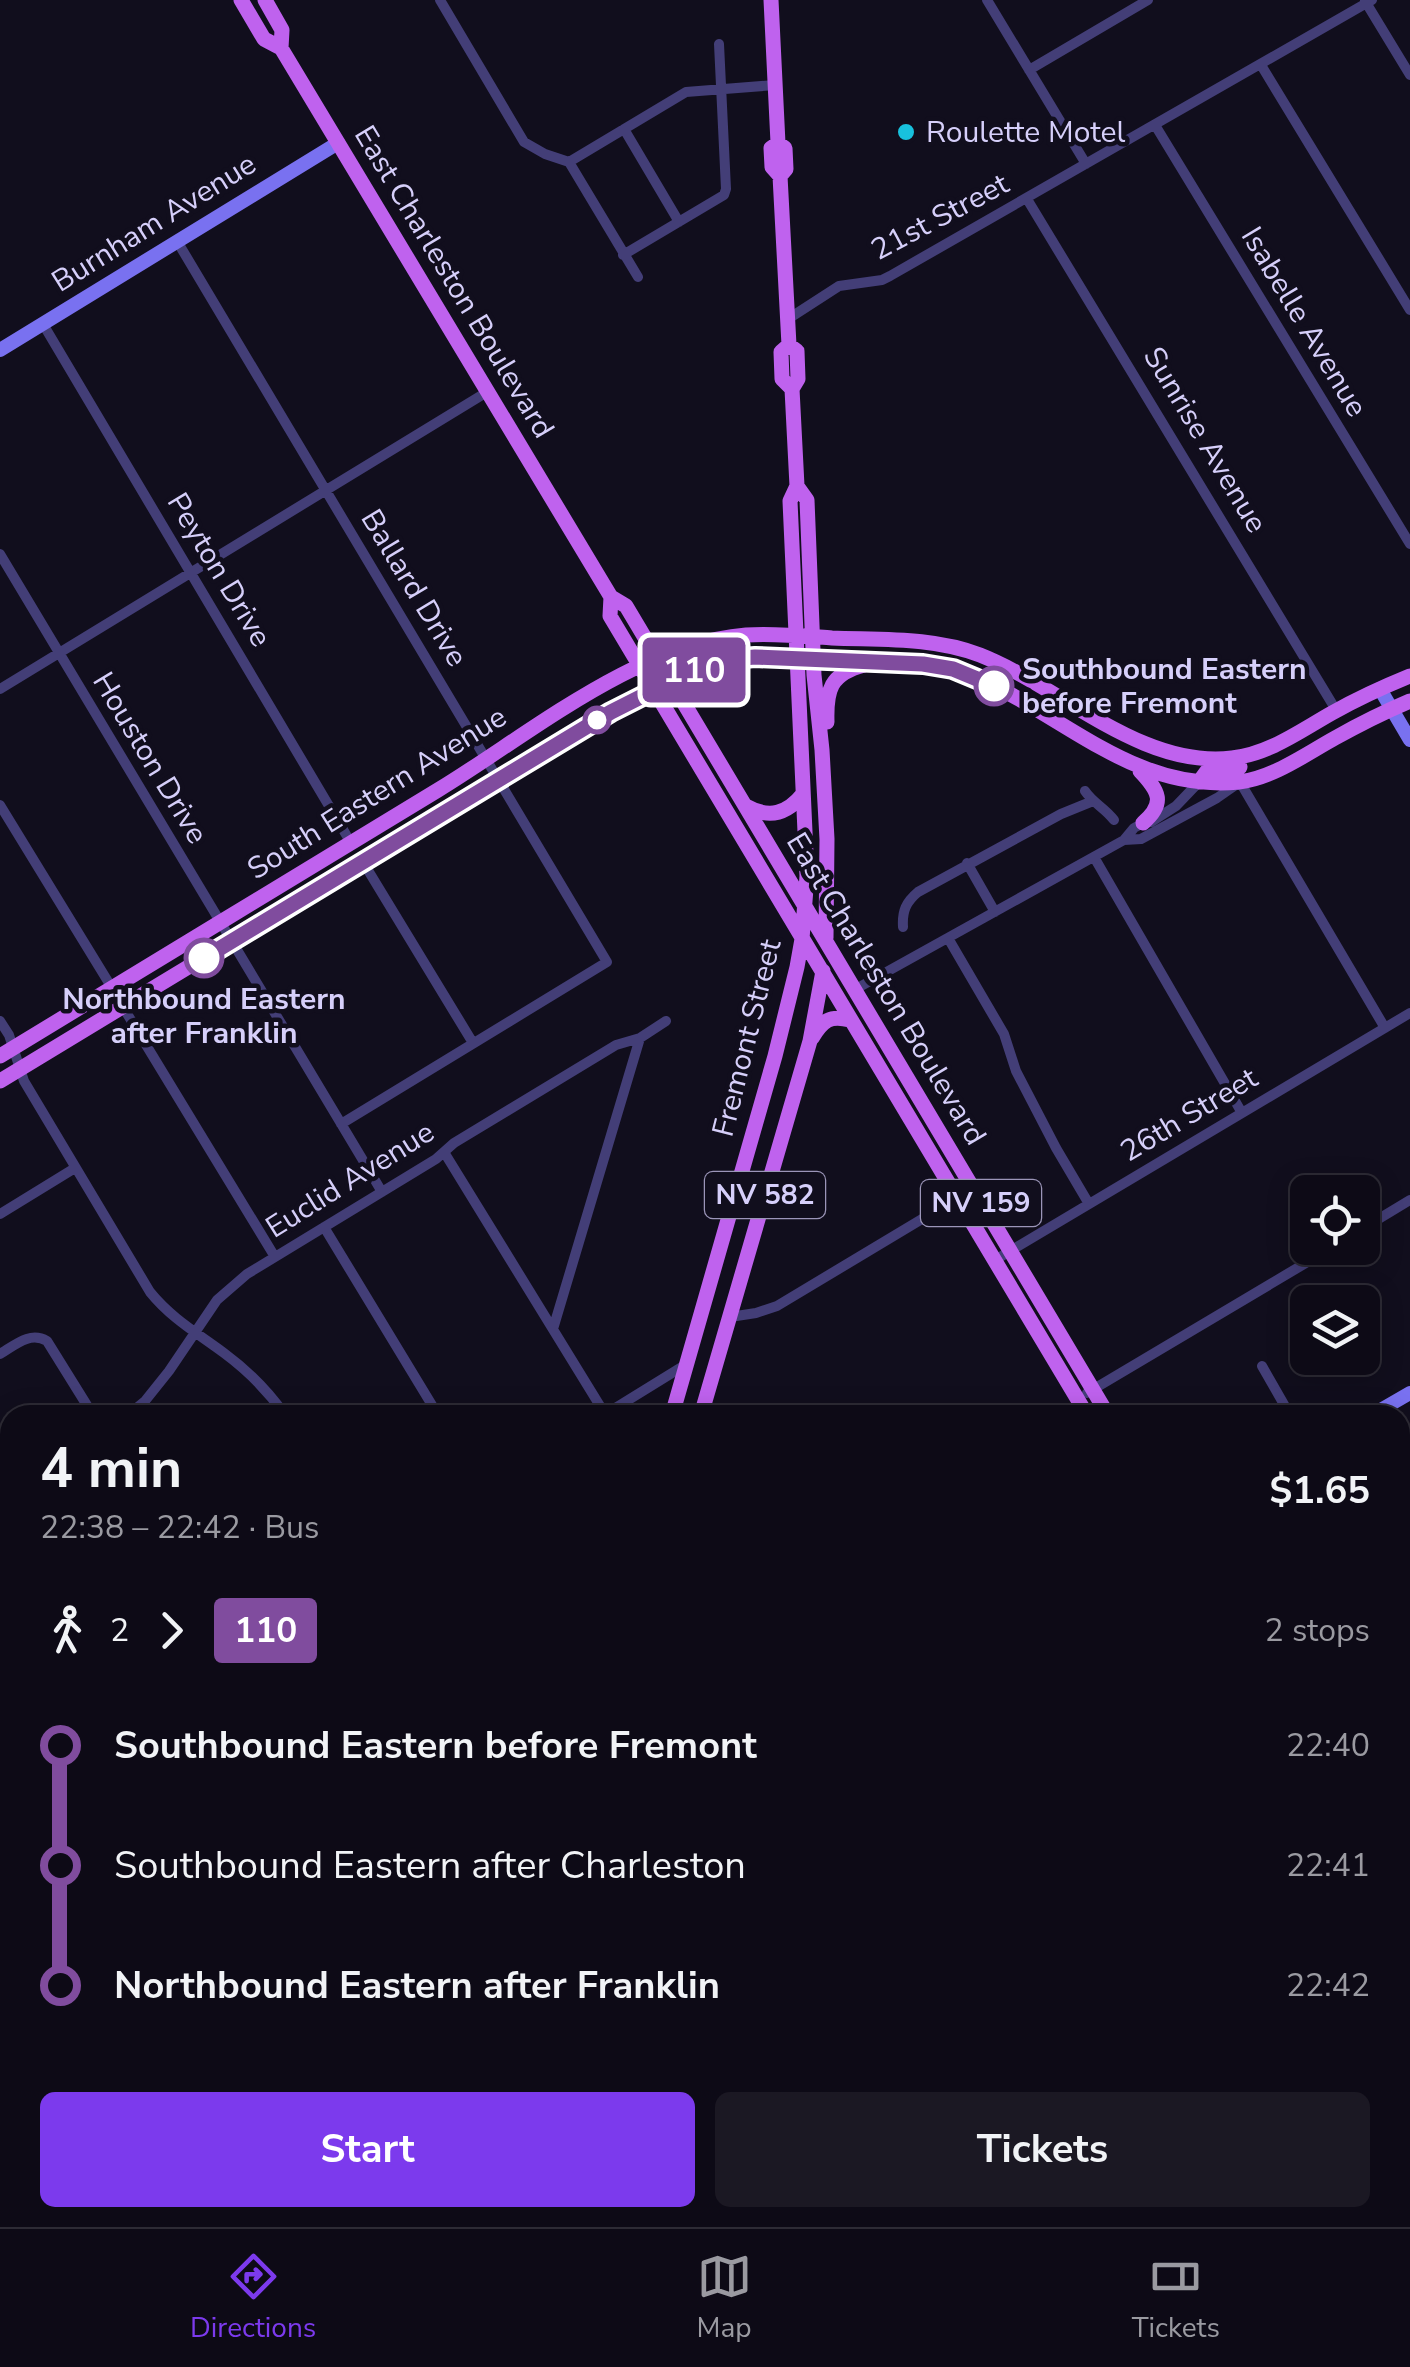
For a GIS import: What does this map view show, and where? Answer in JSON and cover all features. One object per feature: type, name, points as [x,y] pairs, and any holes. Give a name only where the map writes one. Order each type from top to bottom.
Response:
[{"type":"main road","name":"East Charleston Boulevard","points":[[241,0],[264,40],[281,48],[611,597],[626,606],[1102,1405]]},
{"type":"main road","name":"East Charleston Boulevard","points":[[265,0],[282,30],[281,48]]},
{"type":"main road","name":"Fremont Street","points":[[675,1405],[776,1056],[802,939],[807,876],[804,637],[790,501],[797,486],[792,388],[798,379],[796,351],[789,345],[780,176],[772,167],[771,148],[778,144],[771,0]]},
{"type":"main road","name":"East Charleston Boulevard","points":[[611,597],[610,616],[639,666],[1081,1405]]},
{"type":"main road","name":"South Eastern Avenue","points":[[7,1052],[558,713],[639,666],[695,645],[758,635],[920,641],[992,660],[1078,707]]},
{"type":"main road","name":"South Eastern Avenue","points":[[0,1082],[596,720],[692,671],[732,659],[804,659],[939,666],[968,674]]},
{"type":"main road","name":"Fremont Street","points":[[704,1405],[810,1041],[823,974],[827,840],[822,750],[804,659]]},
{"type":"main road","points":[[822,750],[827,735],[827,697],[834,681],[854,668],[884,662]]},
{"type":"main road","points":[[1410,676],[1336,710],[1280,742],[1238,758],[1214,760],[1156,750],[1078,707],[993,672],[972,670],[968,674],[1130,762],[1158,775],[1199,782],[1240,782],[1285,766],[1410,701]]},
{"type":"main road","points":[[1199,782],[1207,771],[1258,763],[1280,742]]},
{"type":"main road","points":[[1130,762],[1157,794],[1156,808],[1143,822]]},
{"type":"main road","points":[[745,806],[764,814],[778,814],[803,794]]},
{"type":"main road","points":[[810,1041],[829,1020],[850,1020]]},
{"type":"street","points":[[440,0],[524,142],[569,162],[638,277]]},
{"type":"street","points":[[987,0],[1086,164]]},
{"type":"street","points":[[1029,70],[1148,0]]},
{"type":"street","points":[[1368,1],[1410,75]]},
{"type":"street","name":"21st Street","points":[[788,320],[839,286],[882,280],[1368,1]]},
{"type":"street","points":[[623,255],[724,195],[719,44]]},
{"type":"street","points":[[1261,65],[1410,310]]},
{"type":"street","points":[[569,162],[686,92],[775,86]]},
{"type":"street","name":"Isabelle Avenue","points":[[1154,125],[1410,544]]},
{"type":"street","points":[[624,129],[680,222]]},
{"type":"street","name":"Burnham Avenue","points":[[0,350],[338,142]]},
{"type":"street","name":"Sunrise Avenue","points":[[1027,199],[1336,710]]},
{"type":"street","name":"Ballard Drive","points":[[177,241],[607,962],[473,1043]]},
{"type":"street","name":"Peyton Drive","points":[[43,324],[351,843]]},
{"type":"street","points":[[0,689],[488,392]]},
{"type":"street","name":"Houston Drive","points":[[0,554],[382,1192]]},
{"type":"street","points":[[1380,689],[1410,740]]},
{"type":"street","points":[[854,990],[1124,840],[1143,822],[1163,816],[1199,782]]},
{"type":"street","points":[[1124,840],[1141,840],[1240,782],[1385,1028]]},
{"type":"street","points":[[1085,792],[1114,820]]},
{"type":"street","points":[[903,927],[904,909],[918,892],[1061,814],[1093,801]]},
{"type":"street","points":[[0,805],[112,988]]},
{"type":"street","points":[[1094,857],[1242,1113]]},
{"type":"street","points":[[341,1124],[473,1043],[362,862]]},
{"type":"street","points":[[968,864],[995,912]]},
{"type":"street","points":[[948,938],[1004,1034],[1016,1071],[1089,1204]]},
{"type":"street","points":[[123,1007],[275,1257]]},
{"type":"street","name":"26th Street","points":[[994,1260],[1410,1014]]},
{"type":"street","points":[[0,1021],[7,1052],[150,1292],[164,1310],[251,1376],[276,1405]]},
{"type":"street","name":"Euclid Avenue","points":[[139,1405],[169,1371],[217,1300],[247,1274],[616,1044],[640,1038],[666,1021]]},
{"type":"street","points":[[553,1329],[640,1038]]},
{"type":"street","points":[[444,1152],[599,1405]]},
{"type":"street","points":[[0,1214],[76,1168]]},
{"type":"street","points":[[730,1317],[777,1306],[957,1198]]},
{"type":"street","points":[[1380,1218],[1410,1200]]},
{"type":"street","points":[[324,1227],[432,1405]]},
{"type":"street","points":[[1077,1397],[1303,1265]]},
{"type":"street","points":[[0,1354],[29,1337],[39,1336],[47,1341],[87,1405]]},
{"type":"street","points":[[621,1405],[685,1365]]},
{"type":"street","points":[[1262,1366],[1284,1405]]},
{"type":"bus line","name":"110","points":[[204,958],[596,720],[692,671],[732,659],[755,657],[904,662],[953,669],[994,686]]},
{"type":"place","name":"Roulette Motel","points":[[906,132]]},
{"type":"place","name":"Southbound Eastern before Fremont","points":[[994,686]]},
{"type":"place","name":"Northbound Eastern after Franklin","points":[[204,958]]}]
